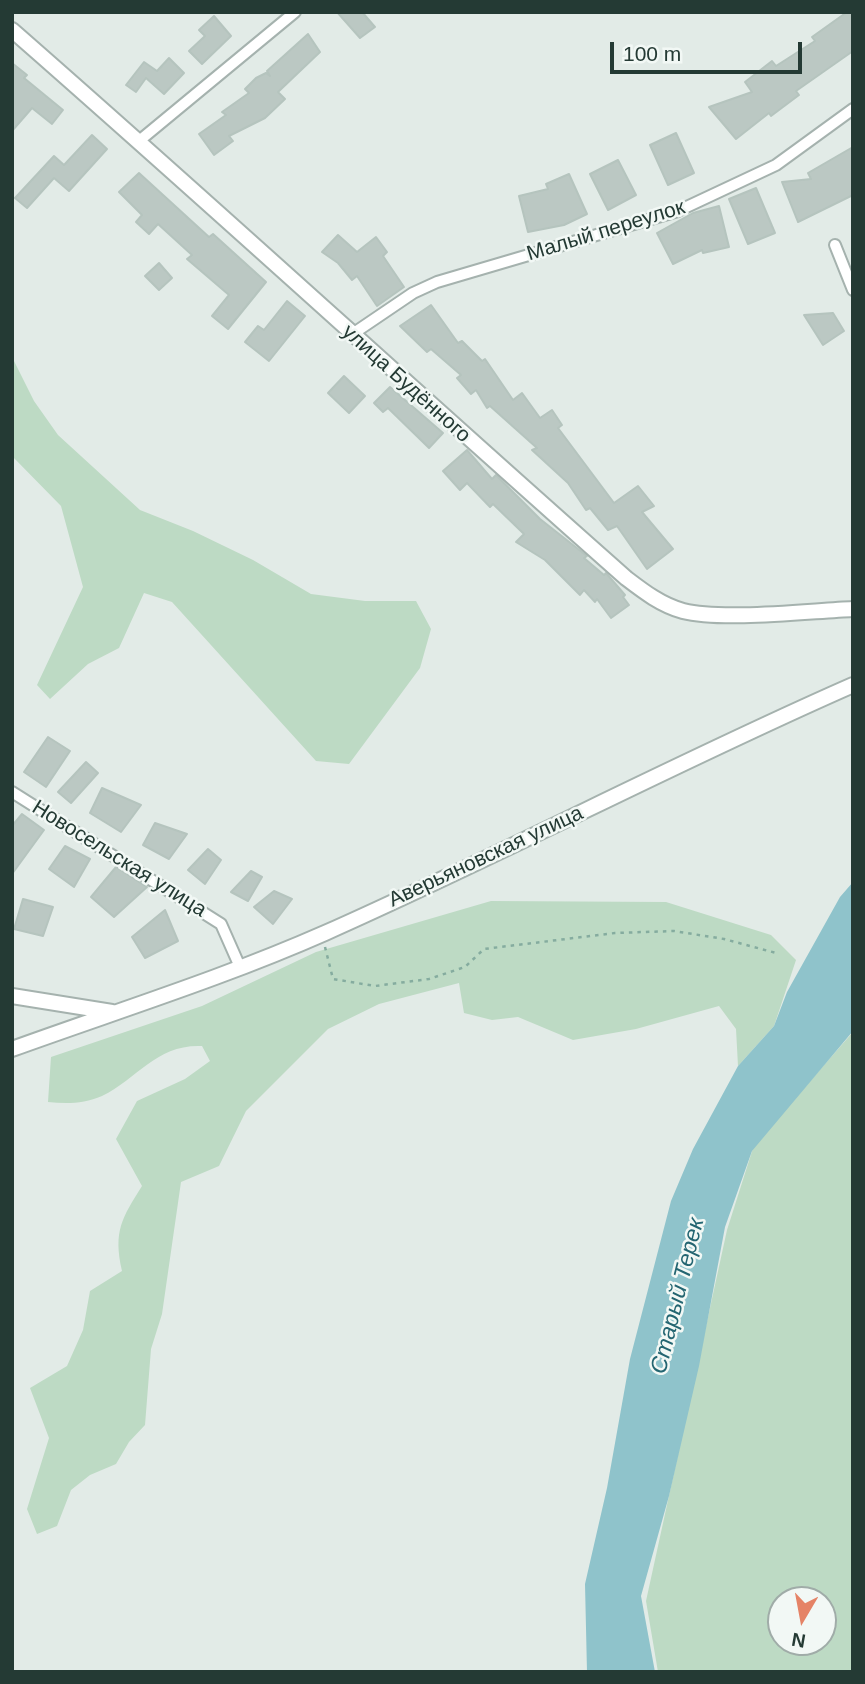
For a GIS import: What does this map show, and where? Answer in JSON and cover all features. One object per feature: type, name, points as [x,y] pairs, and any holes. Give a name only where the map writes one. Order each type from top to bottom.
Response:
[{"type":"street","points":[[139,141],[295,12]]},
{"type":"street","name":"улица Будённого","points":[[12,30],[139,141],[351,335],[626,578],[653,598],[683,611],[713,614],[853,609]]},
{"type":"street","name":"Малый переулок","points":[[351,335],[412,293],[437,282],[678,211],[776,165],[853,109]]},
{"type":"street","points":[[835,245],[853,290]]},
{"type":"street","name":"Аверьяновская улица","points":[[12,1049],[113,1012],[160,999],[323,934],[762,725],[853,685]]},
{"type":"street","name":"Новосельская улица","points":[[12,792],[221,924],[240,967]]},
{"type":"street","points":[[12,996],[113,1012]]},
{"type":"path","points":[[323,934],[333,978],[375,986],[450,974],[465,967],[484,949],[615,933],[674,931],[724,939],[776,953]]},
{"type":"green space","points":[[12,357],[34,401],[58,435],[140,510],[193,531],[253,560],[311,594],[365,601],[416,601],[431,629],[420,668],[349,764],[316,761],[172,602],[144,593],[119,648],[88,664],[50,699],[37,685],[83,587],[61,506],[12,456]]},
{"type":"green space","points":[[491,901],[666,902],[771,935],[796,960],[774,1026],[738,1066],[736,1029],[719,1006],[636,1029],[573,1040],[518,1017],[492,1020],[464,1013],[459,983],[379,1004],[328,1029],[246,1111],[219,1166],[181,1182],[162,1314],[151,1349],[145,1425],[129,1442],[116,1464],[90,1475],[71,1490],[57,1526],[37,1534],[27,1509],[49,1438],[30,1388],[67,1366],[83,1330],[90,1291],[122,1271],[119,1257],[121,1226],[142,1186],[116,1139],[137,1101],[185,1079],[210,1061],[202,1046],[172,1050],[102,1096],[82,1102],[62,1103],[48,1102],[51,1057],[202,1006],[316,952]]},
{"type":"green space","points":[[853,1032],[853,1672],[658,1672],[646,1601],[727,1230],[754,1145]]},
{"type":"water","name":"Старый Терек","points":[[853,882],[853,1031],[752,1151],[725,1227],[699,1366],[669,1496],[641,1596],[655,1672],[587,1672],[585,1584],[607,1488],[630,1359],[671,1201],[693,1149],[738,1066],[774,1026],[787,992],[840,897]]},
{"type":"building","points":[[337,12],[362,12],[375,27],[360,38]]},
{"type":"building","points":[[847,12],[853,12],[853,51],[796,91],[799,95],[771,116],[769,113],[736,139],[709,107],[752,92],[745,82],[772,61],[776,66],[815,41],[812,37]]},
{"type":"building","points":[[214,16],[231,36],[202,64],[189,51],[205,36],[199,30]]},
{"type":"building","points":[[308,34],[320,52],[278,92],[285,99],[265,118],[229,136],[233,141],[214,155],[199,134],[226,115],[222,112],[249,93],[245,89],[256,78],[266,73],[270,76],[267,71]]},
{"type":"building","points":[[169,58],[184,73],[164,94],[146,78],[136,92],[126,85],[144,62],[157,71]]},
{"type":"building","points":[[12,63],[27,75],[24,78],[63,110],[52,124],[32,108],[12,131]]},
{"type":"building","points":[[676,133],[694,173],[668,185],[650,145]]},
{"type":"building","points":[[92,135],[107,149],[69,191],[54,178],[27,208],[15,198],[54,156],[64,165]]},
{"type":"building","points":[[853,147],[853,195],[798,222],[782,182],[811,179],[808,173]]},
{"type":"building","points":[[618,160],[636,195],[608,210],[590,174]]},
{"type":"building","points":[[139,173],[209,237],[213,234],[266,282],[228,329],[212,316],[229,295],[187,259],[192,255],[158,224],[149,234],[136,222],[142,215],[119,192]]},
{"type":"building","points":[[569,174],[587,214],[564,225],[528,232],[519,196],[548,189],[546,184]]},
{"type":"building","points":[[756,188],[775,233],[748,244],[729,199]]},
{"type":"building","points":[[719,206],[729,247],[703,253],[702,250],[673,264],[657,233],[693,213]]},
{"type":"building","points":[[338,235],[357,252],[376,237],[387,252],[383,256],[404,287],[377,306],[357,276],[352,280],[338,263],[322,252]]},
{"type":"building","points":[[159,263],[172,278],[159,290],[145,276]]},
{"type":"building","points":[[287,301],[305,316],[269,361],[245,342],[258,326],[264,330]]},
{"type":"building","points":[[431,305],[458,343],[462,341],[482,361],[485,359],[513,400],[522,393],[540,418],[552,410],[562,425],[558,428],[614,503],[638,486],[654,506],[642,512],[673,549],[647,569],[617,526],[608,530],[590,508],[586,510],[568,483],[532,450],[537,448],[490,406],[487,408],[476,390],[471,394],[457,378],[461,375],[431,349],[427,352],[400,326]]},
{"type":"building","points":[[833,313],[844,331],[823,345],[804,315]]},
{"type":"building","points":[[344,376],[365,396],[349,413],[328,393]]},
{"type":"building","points":[[390,387],[443,433],[429,448],[388,408],[383,412],[374,403]]},
{"type":"building","points":[[467,450],[492,479],[496,475],[540,519],[587,556],[584,558],[604,575],[606,573],[625,595],[623,597],[629,605],[611,618],[597,599],[595,602],[584,590],[580,595],[545,560],[516,542],[524,534],[493,504],[490,507],[467,483],[460,490],[443,471]]},
{"type":"building","points":[[48,737],[70,751],[46,787],[24,772]]},
{"type":"building","points":[[86,762],[98,773],[71,803],[58,792]]},
{"type":"building","points":[[102,788],[141,805],[121,832],[90,813]]},
{"type":"building","points":[[22,814],[44,830],[12,874],[12,826]]},
{"type":"building","points":[[155,823],[187,834],[169,859],[143,845]]},
{"type":"building","points":[[65,846],[90,859],[74,887],[49,869]]},
{"type":"building","points":[[208,849],[221,860],[205,884],[188,870]]},
{"type":"building","points":[[116,867],[147,887],[114,917],[91,897]]},
{"type":"building","points":[[251,871],[262,877],[248,901],[231,892]]},
{"type":"building","points":[[274,891],[292,899],[273,924],[254,907]]},
{"type":"building","points":[[23,899],[53,907],[43,936],[14,929]]},
{"type":"building","points":[[165,910],[178,941],[145,958],[132,937]]}]
